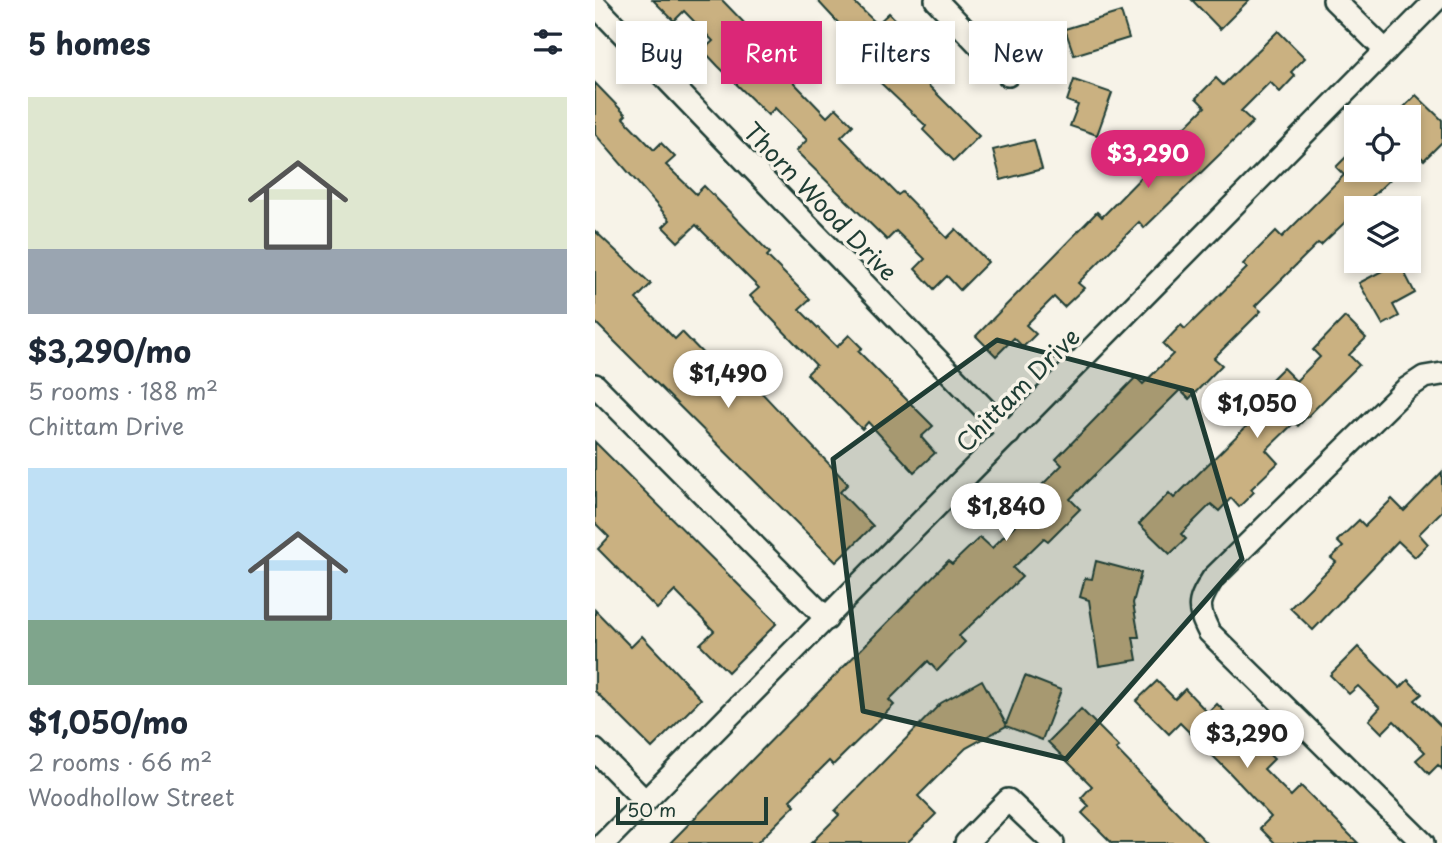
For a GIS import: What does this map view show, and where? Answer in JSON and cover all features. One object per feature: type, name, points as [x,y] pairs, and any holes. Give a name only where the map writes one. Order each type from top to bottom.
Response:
[{"type":"street","points":[[936,0],[969,34]]},
{"type":"street","points":[[1334,0],[1386,51]]},
{"type":"street","name":"Chittam Drive","points":[[604,843],[1436,0]]},
{"type":"street","name":"Thorn Wood Drive","points":[[595,5],[1009,434]]},
{"type":"street","points":[[1423,843],[1209,632],[1199,612],[1213,578],[1406,389],[1424,377],[1442,374]]},
{"type":"street","points":[[595,385],[827,619]]},
{"type":"street","points":[[595,750],[645,801]]},
{"type":"street","points":[[965,843],[1008,800],[1053,843]]},
{"type":"highlighted area","points":[[997,340],[1192,391],[1242,559],[1066,759],[863,711],[833,459]]},
{"type":"building","points":[[653,0],[722,0],[742,21],[721,21],[721,69],[707,54],[707,46],[713,41],[707,35],[707,21],[694,21],[684,11],[674,21]]},
{"type":"building","points":[[817,0],[852,0],[874,21],[836,21]]},
{"type":"building","points":[[1192,0],[1249,0],[1220,29]]},
{"type":"building","points":[[1121,12],[1129,38],[1074,55],[1067,28]]},
{"type":"building","points":[[889,13],[897,21],[880,21]]},
{"type":"building","points":[[1278,31],[1305,58],[1291,72],[1295,76],[1280,92],[1270,82],[1241,111],[1253,122],[1144,228],[1139,222],[1078,283],[1084,288],[1064,307],[1054,297],[1026,325],[1036,334],[1023,347],[1014,338],[996,356],[976,336],[1097,212],[1102,217],[1165,153],[1162,150],[1205,107],[1196,98],[1216,78],[1223,85]]},
{"type":"building","points":[[1074,80],[1112,93],[1097,135],[1070,126],[1078,105],[1067,101]]},
{"type":"building","points":[[595,83],[626,115],[623,118],[654,150],[661,143],[675,157],[666,165],[696,194],[704,186],[770,253],[767,256],[810,299],[799,309],[837,347],[849,335],[862,348],[858,351],[933,426],[921,437],[935,453],[914,472],[868,422],[862,429],[807,374],[816,365],[750,296],[759,288],[696,225],[678,242],[663,227],[670,220],[595,134]]},
{"type":"building","points":[[736,84],[795,84],[827,117],[836,108],[853,125],[841,137],[898,195],[902,192],[947,238],[956,229],[988,262],[960,290],[947,276],[934,289],[915,269],[925,259],[896,231],[887,240],[796,151],[807,140],[775,108],[768,115]]},
{"type":"building","points":[[882,84],[929,84],[979,136],[954,161],[923,130],[926,126]]},
{"type":"building","points":[[1416,95],[1442,120],[1442,142],[1424,160],[1421,157],[1421,105],[1406,105]]},
{"type":"building","points":[[1034,140],[1042,169],[1001,180],[993,150]]},
{"type":"building","points":[[1344,159],[1344,175],[1336,167]]},
{"type":"building","points":[[1344,175],[1344,182],[1387,182],[1373,196],[1344,196],[1344,223],[1321,245],[1318,243],[1255,306],[1261,311],[1214,358],[1222,365],[1189,399],[1180,390],[1070,499],[1080,509],[1048,541],[1044,538],[1013,568],[1022,577],[959,636],[965,642],[937,671],[928,661],[889,700],[894,705],[833,765],[829,761],[790,800],[795,805],[757,843],[670,843],[948,561],[952,564],[980,537],[992,548],[1023,517],[1017,510],[1062,465],[1056,459],[1136,377],[1143,384],[1173,354],[1163,344],[1181,325],[1185,329],[1247,268],[1243,264],[1276,231],[1282,237]]},
{"type":"building","points":[[595,231],[651,284],[636,299],[675,339],[682,332],[714,365],[725,354],[848,484],[840,492],[873,526],[836,562],[595,322]]},
{"type":"building","points":[[1378,273],[1405,273],[1415,293],[1393,305],[1399,316],[1383,325],[1359,283]]},
{"type":"building","points":[[1345,317],[1366,338],[1349,355],[1359,365],[1298,426],[1295,422],[1266,450],[1278,463],[1251,489],[1254,492],[1239,507],[1231,498],[1219,511],[1211,504],[1181,534],[1186,539],[1170,554],[1139,524],[1169,493],[1174,498],[1273,400],[1262,389],[1283,368],[1296,381],[1320,357],[1313,350]]},
{"type":"building","points":[[595,442],[777,623],[728,672],[700,644],[714,631],[675,591],[657,609],[598,549],[609,537],[595,523]]},
{"type":"building","points":[[1442,472],[1442,511],[1419,534],[1428,544],[1415,557],[1398,541],[1313,630],[1290,608],[1336,562],[1331,558],[1343,547],[1337,541],[1359,520],[1365,526],[1392,499],[1404,511]]},
{"type":"building","points":[[1096,561],[1141,573],[1133,603],[1139,637],[1133,637],[1137,660],[1099,666],[1089,600],[1080,597],[1085,578],[1092,579]]},
{"type":"building","points":[[595,610],[631,647],[642,636],[701,699],[652,748],[595,691]]},
{"type":"building","points":[[1358,647],[1400,688],[1408,680],[1422,694],[1415,700],[1442,727],[1442,769],[1438,765],[1429,774],[1416,760],[1425,752],[1394,721],[1382,733],[1369,720],[1380,708],[1358,686],[1349,694],[1330,675]]},
{"type":"building","points":[[1025,676],[1061,690],[1042,740],[1006,726],[966,748],[918,796],[936,814],[907,843],[811,843],[839,815],[835,811],[941,703],[982,680],[1006,724]]},
{"type":"building","points":[[1157,681],[1175,699],[1185,689],[1208,713],[1217,704],[1231,718],[1222,727],[1249,753],[1258,744],[1274,759],[1264,769],[1291,796],[1301,786],[1358,843],[1275,843],[1260,828],[1271,817],[1230,773],[1180,723],[1169,734],[1136,701]]},
{"type":"building","points":[[1081,709],[1207,843],[1112,843],[1082,813],[1089,806],[1081,798],[1092,786],[1048,742]]}]
